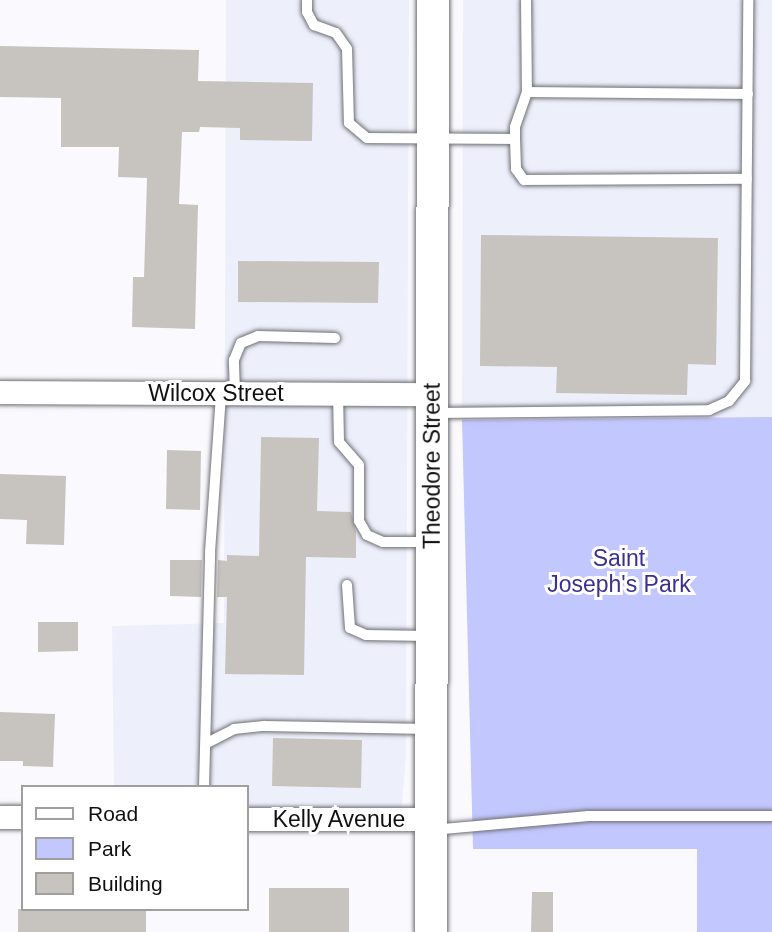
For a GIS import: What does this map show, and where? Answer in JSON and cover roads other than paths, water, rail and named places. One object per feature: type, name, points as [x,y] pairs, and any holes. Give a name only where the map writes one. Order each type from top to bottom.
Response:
[{"type":"main road","name":"Theodore Street","points":[[431,932],[433,0]]},
{"type":"street","name":"Wilcox Street","points":[[0,392],[338,394],[432,403]]},
{"type":"street","points":[[0,817],[21,817]]},
{"type":"street","name":"Kelly Avenue","points":[[248,819],[431,825]]},
{"type":"lane","points":[[307,0],[307,12],[314,25],[336,33],[347,49],[351,86],[349,123],[367,138],[515,139]]},
{"type":"lane","points":[[526,0],[527,92],[515,127],[516,169],[524,180],[747,179]]},
{"type":"lane","points":[[432,403],[709,410],[729,401],[744,381],[748,0]]},
{"type":"lane","points":[[527,92],[748,94]]},
{"type":"lane","points":[[204,785],[211,552],[234,360],[241,343],[258,336],[335,338]]},
{"type":"lane","points":[[338,394],[339,442],[359,465],[359,521],[367,536],[383,542],[432,542]]},
{"type":"lane","points":[[347,585],[350,628],[366,635],[432,636]]},
{"type":"lane","points":[[206,743],[234,729],[264,726],[432,729]]},
{"type":"lane","points":[[431,825],[588,816],[772,816]]},
{"type":"park label","name":"Saint Joseph's Park","points":[[619,571]]}]
